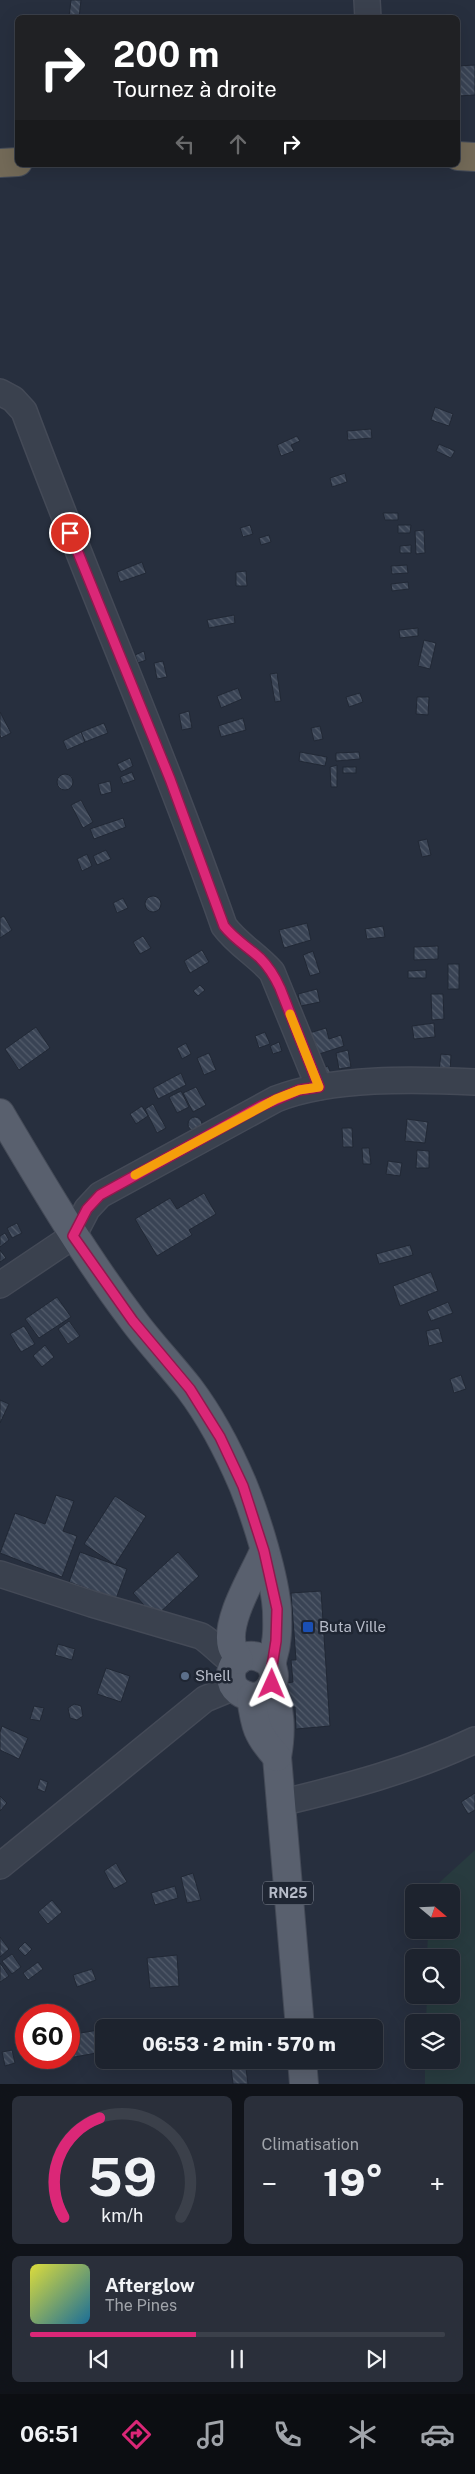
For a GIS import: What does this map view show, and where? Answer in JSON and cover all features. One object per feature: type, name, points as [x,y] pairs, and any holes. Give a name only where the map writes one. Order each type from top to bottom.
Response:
[{"type":"highway","points":[[460,156],[475,157]]},
{"type":"highway","points":[[0,163],[15,162]]},
{"type":"main road","name":"RN25","points":[[0,1113],[73,1236],[133,1321],[190,1389],[220,1437],[243,1486],[264,1551],[277,1609],[276,1641],[250,1676]]},
{"type":"main road","name":"RN25","points":[[264,1551],[235,1614],[231,1629],[232,1645],[250,1676],[254,1720],[261,1739],[277,1758],[299,2019]]},
{"type":"main road","points":[[303,2069],[304,2084]]},
{"type":"street","points":[[367,0],[368,15]]},
{"type":"street","points":[[0,392],[13,399],[24,411],[126,674],[170,779],[224,926],[230,934],[260,958],[272,972],[319,1087]]},
{"type":"street","points":[[0,1285],[73,1236],[87,1209],[100,1195],[254,1110],[299,1090],[344,1084],[475,1082]]},
{"type":"street","points":[[0,1574],[92,1604],[201,1636],[212,1643],[222,1656],[250,1676],[205,1699],[0,1866]]},
{"type":"street","points":[[280,1803],[362,1784],[434,1758],[475,1740]]},
{"type":"green space","points":[[475,1850],[475,2084],[425,2084],[425,2069],[460,2069],[460,2014],[426,2014],[427,2004],[460,2004],[460,1949],[427,1949],[428,1939],[460,1939],[460,1884],[438,1884]]},
{"type":"building","points":[[71,0],[81,0],[79,15],[69,15]]},
{"type":"building","points":[[475,65],[475,95],[460,96],[460,66]]},
{"type":"building","points":[[435,407],[453,414],[449,426],[431,420]]},
{"type":"building","points":[[371,429],[372,438],[348,440],[347,431]]},
{"type":"building","points":[[297,436],[300,441],[291,445],[294,451],[281,456],[277,445]]},
{"type":"building","points":[[439,444],[455,451],[451,458],[436,451]]},
{"type":"building","points":[[345,473],[347,482],[332,487],[330,478]]},
{"type":"building","points":[[383,513],[398,513],[398,520],[385,520]]},
{"type":"building","points":[[250,525],[253,534],[243,537],[240,528]]},
{"type":"building","points":[[398,525],[411,525],[410,533],[398,533]]},
{"type":"building","points":[[424,530],[425,553],[416,554],[415,531]]},
{"type":"building","points":[[269,535],[271,542],[261,545],[259,538]]},
{"type":"building","points":[[411,545],[411,553],[400,553],[400,546]]},
{"type":"building","points":[[142,562],[146,573],[120,582],[117,572]]},
{"type":"building","points":[[407,565],[408,573],[392,574],[391,566]]},
{"type":"building","points":[[246,571],[247,586],[236,586],[236,572]]},
{"type":"building","points":[[408,582],[409,589],[392,591],[391,584]]},
{"type":"building","points":[[234,615],[235,623],[209,628],[207,620]]},
{"type":"building","points":[[418,628],[418,636],[400,638],[399,630]]},
{"type":"building","points":[[424,640],[436,643],[430,669],[418,666]]},
{"type":"building","points":[[144,651],[146,660],[138,663],[135,655]]},
{"type":"building","points":[[163,661],[167,677],[157,679],[154,663]]},
{"type":"building","points":[[277,673],[281,701],[275,702],[270,674]]},
{"type":"building","points":[[238,688],[242,699],[221,708],[217,696]]},
{"type":"building","points":[[360,693],[363,702],[349,707],[346,697]]},
{"type":"building","points":[[417,697],[429,697],[428,715],[416,714]]},
{"type":"building","points":[[189,711],[192,728],[182,730],[179,714]]},
{"type":"building","points":[[0,712],[11,733],[1,738],[0,735]]},
{"type":"building","points":[[243,718],[246,730],[221,737],[218,726]]},
{"type":"building","points":[[104,723],[108,733],[85,742],[81,732]]},
{"type":"building","points":[[320,726],[323,739],[314,741],[311,728]]},
{"type":"building","points":[[81,732],[85,742],[67,750],[63,741]]},
{"type":"building","points":[[300,752],[327,757],[325,766],[299,761]]},
{"type":"building","points":[[359,752],[360,759],[336,761],[336,753]]},
{"type":"building","points":[[130,758],[133,766],[121,772],[117,764]]},
{"type":"building","points":[[337,765],[337,787],[331,787],[330,767]]},
{"type":"building","points":[[343,767],[356,767],[356,773],[343,773]]},
{"type":"building","points":[[132,772],[135,780],[123,784],[120,777]]},
{"type":"building","points":[[65,774],[71,776],[73,782],[71,788],[65,790],[59,788],[57,782],[59,776]]},
{"type":"building","points":[[110,781],[112,792],[101,795],[98,784]]},
{"type":"building","points":[[81,800],[93,822],[83,828],[71,805]]},
{"type":"building","points":[[123,818],[126,827],[94,839],[90,829]]},
{"type":"building","points":[[427,839],[431,855],[422,857],[418,841]]},
{"type":"building","points":[[106,850],[111,859],[97,865],[93,856]]},
{"type":"building","points":[[87,854],[92,866],[82,871],[77,859]]},
{"type":"building","points":[[150,896],[156,896],[161,901],[159,910],[150,912],[145,907],[145,901]]},
{"type":"building","points":[[123,898],[128,908],[117,913],[113,903]]},
{"type":"building","points":[[4,916],[12,930],[0,938],[0,918]]},
{"type":"building","points":[[307,923],[311,940],[284,948],[279,930]]},
{"type":"building","points":[[383,926],[385,937],[367,939],[365,929]]},
{"type":"building","points":[[143,936],[151,948],[140,954],[133,942]]},
{"type":"building","points":[[438,946],[438,959],[414,960],[414,947]]},
{"type":"building","points":[[202,950],[209,962],[190,973],[184,961]]},
{"type":"building","points":[[313,951],[320,973],[310,976],[303,955]]},
{"type":"building","points":[[448,964],[459,964],[459,989],[448,989]]},
{"type":"building","points":[[426,970],[426,978],[408,978],[408,971]]},
{"type":"building","points":[[200,985],[205,990],[198,996],[193,991]]},
{"type":"building","points":[[317,989],[320,1002],[301,1006],[298,994]]},
{"type":"building","points":[[431,994],[443,994],[444,1019],[432,1020]]},
{"type":"building","points":[[434,1023],[435,1037],[414,1039],[412,1026]]},
{"type":"building","points":[[36,1027],[50,1048],[19,1070],[5,1049]]},
{"type":"building","points":[[326,1028],[329,1039],[341,1035],[344,1046],[313,1056],[306,1034]]},
{"type":"building","points":[[265,1032],[270,1044],[259,1048],[255,1036]]},
{"type":"building","points":[[279,1042],[282,1051],[273,1054],[270,1046]]},
{"type":"building","points":[[186,1043],[191,1054],[182,1059],[177,1048]]},
{"type":"building","points":[[348,1050],[351,1067],[339,1069],[336,1053]]},
{"type":"building","points":[[209,1053],[216,1070],[204,1075],[197,1058]]},
{"type":"building","points":[[441,1054],[451,1055],[450,1071],[439,1070]]},
{"type":"building","points":[[328,1066],[331,1074],[320,1077],[318,1069]]},
{"type":"building","points":[[181,1073],[186,1085],[158,1099],[153,1088]]},
{"type":"building","points":[[196,1087],[206,1105],[193,1112],[183,1093]]},
{"type":"building","points":[[181,1091],[189,1107],[177,1113],[169,1097]]},
{"type":"building","points":[[153,1104],[166,1128],[157,1133],[145,1109]]},
{"type":"building","points":[[142,1106],[148,1116],[136,1124],[130,1114]]},
{"type":"building","points":[[195,1117],[200,1119],[202,1124],[200,1129],[195,1131],[190,1129],[188,1124],[190,1119]]},
{"type":"building","points":[[407,1119],[428,1122],[425,1143],[405,1141]]},
{"type":"building","points":[[342,1128],[352,1128],[353,1147],[343,1147]]},
{"type":"building","points":[[362,1148],[369,1148],[371,1164],[363,1164]]},
{"type":"building","points":[[417,1150],[429,1151],[429,1168],[416,1168]]},
{"type":"building","points":[[388,1161],[402,1163],[400,1176],[386,1174]]},
{"type":"building","points":[[204,1193],[216,1214],[189,1230],[192,1235],[157,1256],[135,1219],[170,1198],[177,1209]]},
{"type":"building","points":[[17,1223],[22,1233],[12,1238],[7,1228]]},
{"type":"building","points":[[5,1233],[9,1240],[0,1247],[0,1236]]},
{"type":"building","points":[[410,1245],[413,1255],[379,1264],[376,1254]]},
{"type":"building","points":[[0,1250],[6,1258],[0,1262]]},
{"type":"building","points":[[431,1272],[438,1291],[400,1306],[393,1286]]},
{"type":"building","points":[[57,1297],[71,1317],[39,1338],[25,1319]]},
{"type":"building","points":[[448,1302],[453,1313],[431,1321],[427,1311]]},
{"type":"building","points":[[69,1321],[80,1336],[68,1344],[58,1329]]},
{"type":"building","points":[[24,1326],[35,1344],[21,1352],[10,1334]]},
{"type":"building","points":[[439,1328],[443,1342],[429,1346],[426,1331]]},
{"type":"building","points":[[45,1345],[54,1357],[42,1367],[33,1356]]},
{"type":"building","points":[[461,1375],[466,1389],[454,1393],[450,1379]]},
{"type":"building","points":[[0,1400],[9,1404],[0,1423]]},
{"type":"building","points":[[56,1495],[74,1501],[63,1531],[77,1536],[62,1577],[0,1553],[15,1513],[45,1524]]},
{"type":"building","points":[[115,1496],[146,1516],[115,1565],[84,1544]]},
{"type":"building","points":[[80,1552],[127,1569],[116,1599],[69,1582]]},
{"type":"building","points":[[178,1552],[199,1576],[155,1617],[133,1593]]},
{"type":"building","name":"Buta Ville","points":[[321,1591],[330,1726],[296,1729],[295,1707],[290,1707],[287,1683],[293,1682],[291,1660],[296,1660],[291,1593]]},
{"type":"building","points":[[58,1644],[75,1649],[72,1660],[55,1655]]},
{"type":"building","points":[[106,1668],[130,1676],[121,1702],[97,1694]]},
{"type":"building","points":[[74,1704],[81,1706],[83,1716],[77,1720],[70,1718],[68,1708]]},
{"type":"building","points":[[34,1706],[44,1708],[40,1721],[30,1719]]},
{"type":"building","points":[[2,1726],[28,1738],[19,1759],[0,1750]]},
{"type":"building","points":[[40,1779],[48,1782],[45,1792],[37,1789]]},
{"type":"building","points":[[475,1793],[475,1810],[468,1814],[461,1802]]},
{"type":"building","points":[[0,1796],[7,1803],[0,1811]]},
{"type":"building","points":[[116,1863],[127,1882],[114,1889],[104,1871]]},
{"type":"building","points":[[193,1873],[201,1900],[187,1903],[181,1877]]},
{"type":"building","points":[[175,1886],[178,1898],[155,1905],[151,1893]]},
{"type":"building","points":[[52,1900],[62,1912],[48,1924],[38,1912]]},
{"type":"building","points":[[0,1937],[9,1949],[0,1957]]},
{"type":"building","points":[[25,1942],[32,1949],[25,1956],[18,1949]]},
{"type":"building","points":[[12,1954],[21,1967],[12,1974],[2,1961]]},
{"type":"building","points":[[177,1955],[179,1986],[150,1988],[147,1958]]},
{"type":"building","points":[[38,1962],[43,1969],[28,1980],[23,1973]]},
{"type":"building","points":[[0,1963],[9,1976],[0,1982]]},
{"type":"building","points":[[92,1969],[96,1980],[77,1987],[73,1975]]},
{"type":"building","points":[[95,2031],[95,2053],[80,2056],[80,2033]]},
{"type":"building","points":[[12,2050],[15,2063],[5,2066],[2,2052]]},
{"type":"building","points":[[231,2069],[246,2069],[248,2084],[233,2084]]},
{"type":"slow traffic","points":[[135,1175],[276,1099],[299,1090],[319,1087],[290,1014]]},
{"type":"place","name":"Buta Ville","points":[[308,1627]]},
{"type":"place","name":"Shell","points":[[185,1676]]},
{"type":"route","points":[[70,533],[170,779],[224,926],[230,934],[260,958],[272,972],[319,1087],[299,1090],[261,1106],[100,1195],[87,1209],[73,1236],[133,1321],[190,1389],[220,1437],[243,1486],[264,1551],[277,1609],[272,1684]]}]
